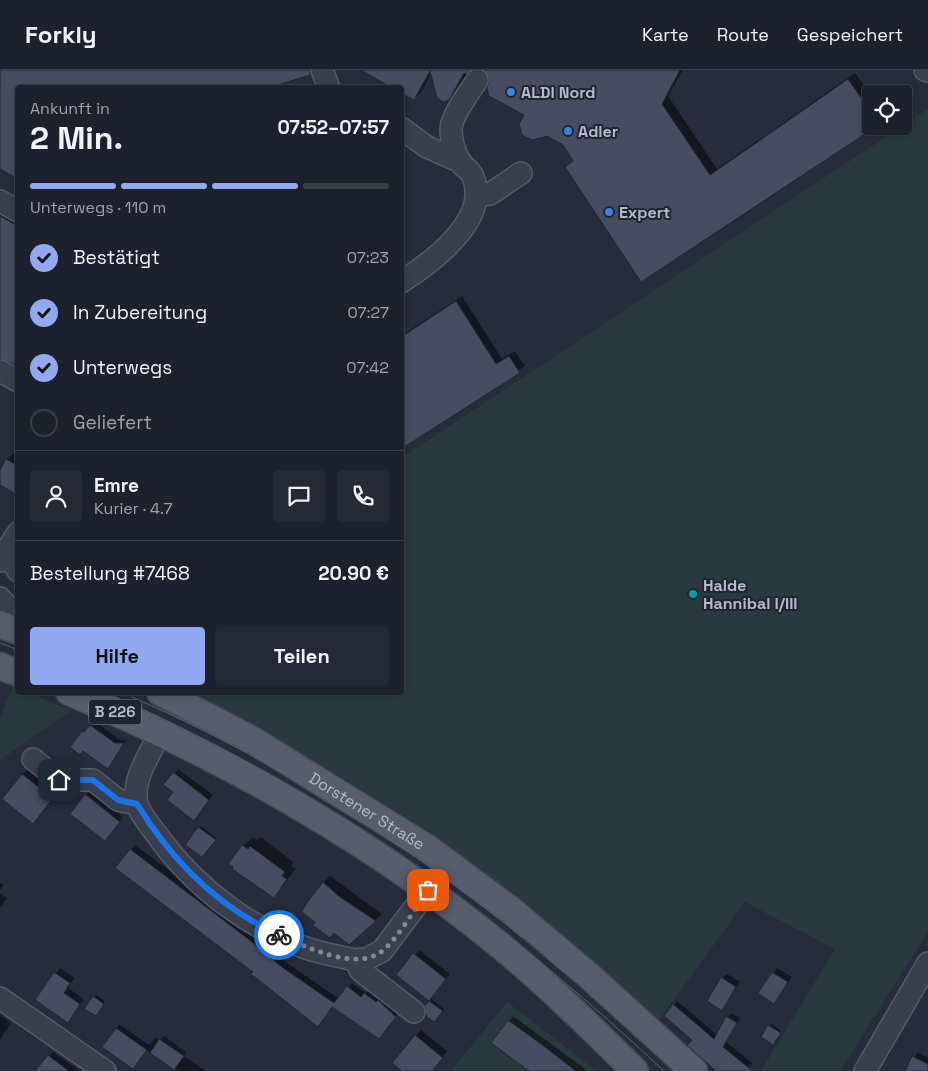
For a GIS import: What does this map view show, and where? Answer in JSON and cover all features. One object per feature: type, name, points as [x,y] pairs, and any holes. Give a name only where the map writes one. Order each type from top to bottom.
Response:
[{"type":"main road","points":[[0,624],[15,630]]},
{"type":"main road","points":[[0,666],[15,671]]},
{"type":"main road","name":"Dorstener Straße","points":[[76,695],[161,732],[284,798],[428,890],[541,980],[634,1071]]},
{"type":"main road","name":"Dorstener Straße","points":[[166,695],[251,739],[426,847],[518,917],[586,974],[694,1071]]},
{"type":"street","points":[[322,70],[328,85]]},
{"type":"street","points":[[404,280],[437,257],[464,228],[476,196],[473,175],[460,162],[454,149],[452,124],[476,80]]},
{"type":"street","points":[[406,130],[431,133],[452,124]]},
{"type":"street","points":[[406,130],[427,147],[460,162]]},
{"type":"street","points":[[476,196],[490,194],[521,173]]},
{"type":"street","points":[[0,201],[15,209]]},
{"type":"street","points":[[0,371],[15,378]]},
{"type":"street","points":[[15,536],[2,556],[15,568]]},
{"type":"street","points":[[0,598],[15,616]]},
{"type":"street","points":[[161,732],[142,770],[138,786],[137,804],[156,833],[193,877],[228,906],[271,931],[311,949],[356,960],[368,958],[382,951],[428,890]]},
{"type":"street","points":[[33,759],[59,780],[93,780],[118,800],[137,804]]},
{"type":"street","points":[[356,960],[360,970],[414,1012]]},
{"type":"street","points":[[866,1071],[928,963]]},
{"type":"street","points":[[0,998],[104,1071]]},
{"type":"shaded area","points":[[928,109],[928,932],[840,1071],[761,1071],[835,949],[745,902],[659,1020],[512,894],[430,832],[325,767],[217,705],[194,695],[404,695],[404,456],[889,135],[912,135],[912,120]]},
{"type":"shaded area","points":[[13,686],[15,687],[15,695],[34,695],[72,710],[0,760],[0,719]]},
{"type":"shaded area","points":[[507,1002],[597,1071],[451,1071]]},
{"type":"building","points":[[0,70],[310,70],[310,75],[278,85],[15,85],[15,177],[0,169]]},
{"type":"building","points":[[361,70],[470,70],[466,74],[464,73],[449,100],[443,102],[437,98],[430,71],[414,100],[404,95],[404,85],[387,85]]},
{"type":"building","points":[[484,70],[680,70],[662,104],[710,175],[848,79],[862,99],[863,135],[641,282],[565,167],[573,161],[563,145],[547,136],[532,140],[522,135],[519,124],[524,115],[489,96],[487,88],[489,80]]},
{"type":"building","points":[[0,216],[15,224],[15,365],[0,359]]},
{"type":"building","points":[[456,301],[496,364],[509,356],[520,373],[404,447],[404,335]]},
{"type":"building","points":[[6,459],[15,464],[15,493],[0,485],[0,470]]},
{"type":"building","points":[[90,725],[115,743],[124,743],[108,769],[83,751],[80,755],[70,747],[82,731],[84,732]]},
{"type":"building","points":[[173,772],[209,800],[194,821],[167,800],[173,792],[163,785]]},
{"type":"building","points":[[22,774],[53,798],[33,824],[2,799]]},
{"type":"building","points":[[85,794],[120,822],[105,841],[70,814]]},
{"type":"building","points":[[198,827],[216,840],[202,857],[185,845]]},
{"type":"building","points":[[242,845],[248,849],[250,846],[285,872],[282,876],[287,879],[274,898],[232,869],[233,867],[228,864]]},
{"type":"building","points":[[130,849],[251,941],[282,967],[334,1003],[347,986],[361,997],[364,993],[376,1002],[378,1000],[396,1017],[379,1039],[332,1007],[318,1027],[251,974],[253,972],[115,868]]},
{"type":"building","points":[[323,882],[340,897],[376,921],[349,945],[334,933],[330,938],[313,925],[315,922],[302,912]]},
{"type":"building","points":[[413,953],[446,979],[429,1001],[396,975]]},
{"type":"building","points":[[54,972],[70,983],[64,993],[80,1004],[68,1023],[35,1000]]},
{"type":"building","points":[[772,972],[788,982],[774,1004],[758,993]]},
{"type":"building","points":[[721,977],[736,987],[722,1011],[707,1001]]},
{"type":"building","points":[[93,996],[104,1004],[96,1016],[84,1009]]},
{"type":"building","points":[[429,1001],[443,1011],[434,1022],[426,1016],[425,1006]]},
{"type":"building","points":[[673,1004],[714,1039],[726,1016],[737,1023],[723,1047],[753,1071],[716,1071],[687,1045],[692,1040],[664,1016]]},
{"type":"building","points":[[508,1020],[576,1071],[529,1071],[491,1043]]},
{"type":"building","points":[[768,1025],[781,1033],[773,1045],[761,1037]]},
{"type":"building","points":[[116,1028],[147,1050],[133,1069],[102,1047]]},
{"type":"building","points":[[415,1035],[443,1058],[432,1071],[402,1071],[392,1063]]},
{"type":"building","points":[[159,1039],[184,1056],[174,1070],[150,1053]]},
{"type":"building","points":[[48,1055],[69,1071],[35,1071]]},
{"type":"building","points":[[912,1056],[928,1064],[928,1071],[905,1071]]},
{"type":"tram line","points":[[0,643],[15,649]]},
{"type":"tram line","points":[[110,695],[182,728],[257,768],[330,811],[400,857],[536,959],[664,1071]]},
{"type":"tram line","points":[[132,697],[235,747],[286,774],[335,804],[431,868],[522,937]]},
{"type":"tram line","points":[[547,958],[578,983]]},
{"type":"way so far","points":[[279,935],[311,949],[356,960],[368,958],[382,951],[406,922],[428,890]]},
{"type":"place","name":"ALDI Nord","points":[[511,92]]},
{"type":"place","name":"Adler","points":[[568,131]]},
{"type":"place","name":"Expert","points":[[609,212]]},
{"type":"place","name":"Halde Hannibal I/III","points":[[693,594]]},
{"type":"route","points":[[59,780],[93,780],[118,800],[137,804],[167,848],[193,877],[228,906],[249,920],[279,935]]}]
